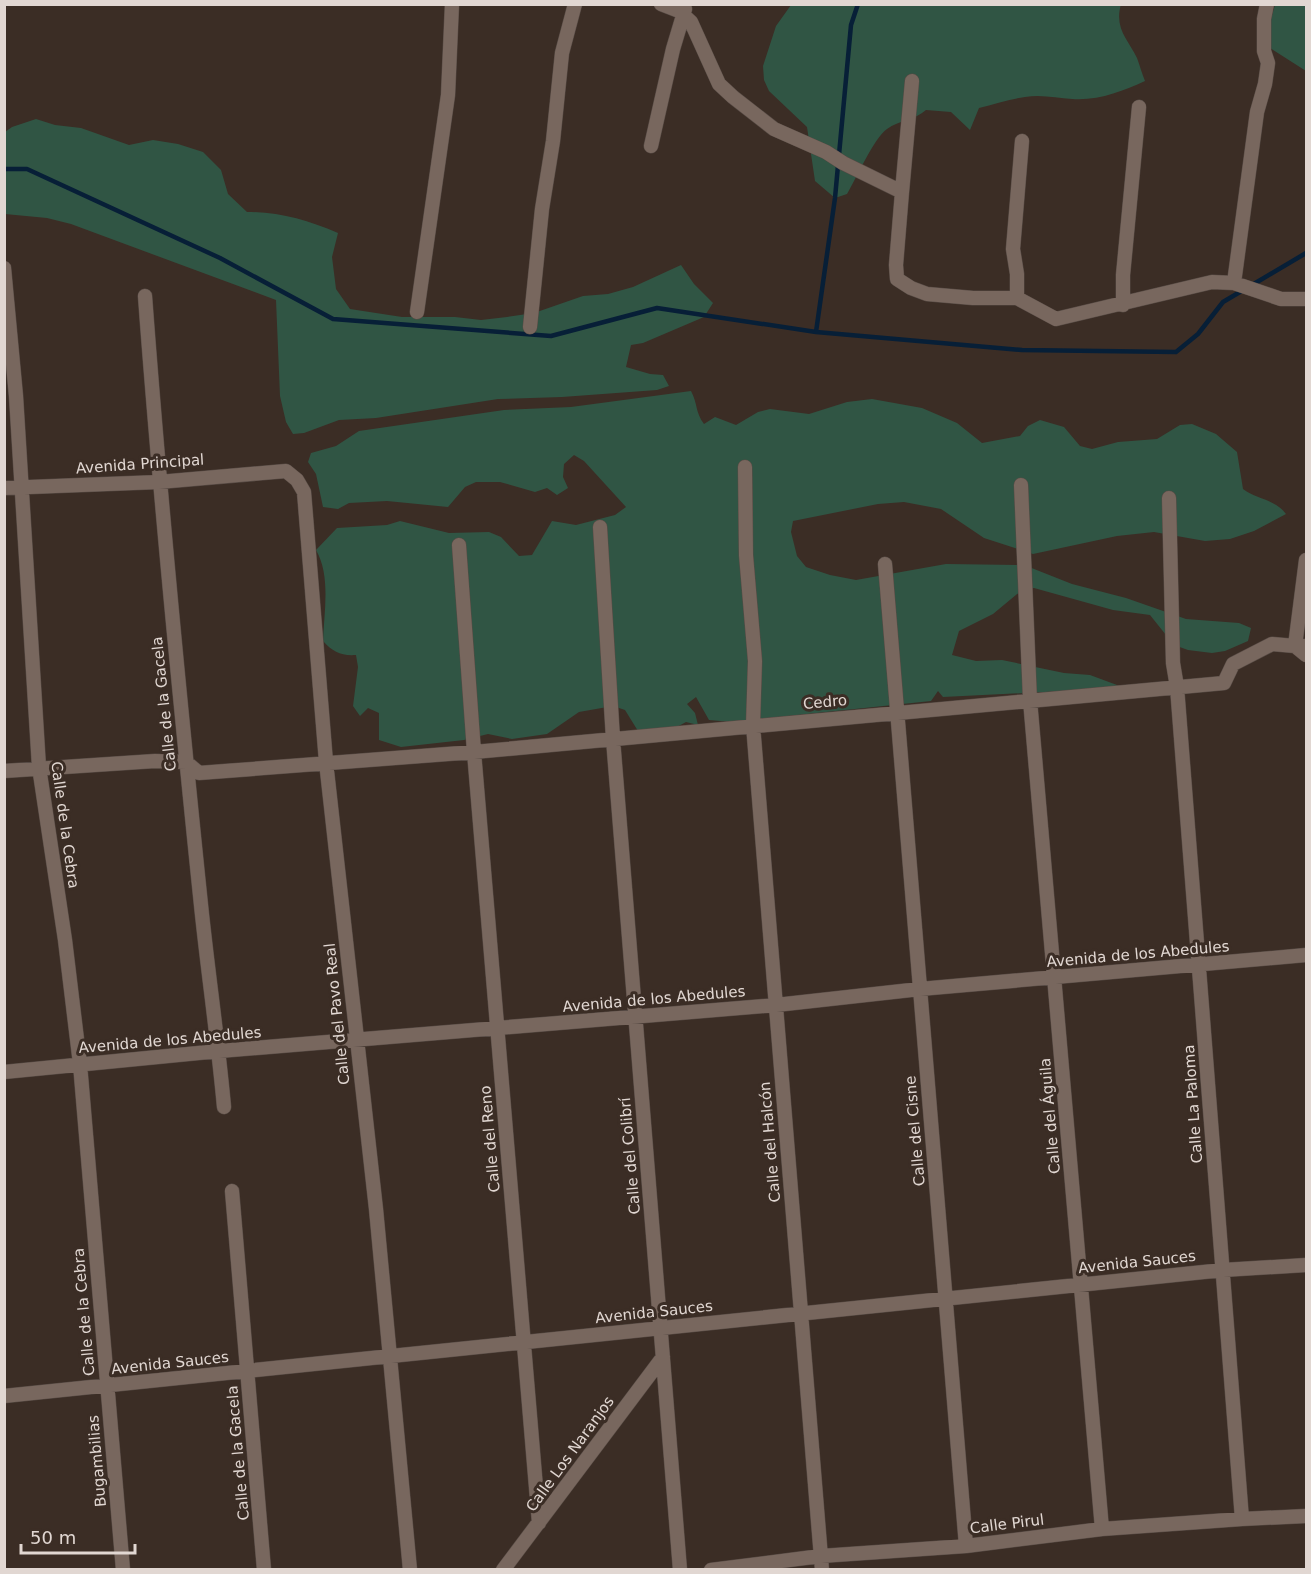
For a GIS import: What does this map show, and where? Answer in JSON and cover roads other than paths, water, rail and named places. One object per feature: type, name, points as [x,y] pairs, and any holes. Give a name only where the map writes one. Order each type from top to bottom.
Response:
[{"type":"street","points":[[417,312],[448,95],[452,4]]},
{"type":"street","points":[[530,327],[562,53],[575,4]]},
{"type":"street","points":[[661,4],[685,9],[699,35],[719,84],[733,98],[774,129],[826,152],[843,163],[902,192]]},
{"type":"street","points":[[1234,283],[1257,112],[1268,63],[1264,51],[1264,19],[1267,4]]},
{"type":"street","points":[[651,146],[673,49],[685,9]]},
{"type":"street","points":[[912,81],[896,265],[897,279],[911,288],[927,294],[973,298],[1017,298],[1056,319],[1212,282],[1234,283],[1270,297],[1300,301],[1306,299]]},
{"type":"street","points":[[1123,304],[1123,275],[1139,107]]},
{"type":"street","points":[[1017,298],[1017,274],[1013,249],[1022,141]]},
{"type":"street","name":"Calle de la Cebra","points":[[4,268],[16,396],[39,767],[65,940],[80,1064],[107,1386]]},
{"type":"street","name":"Calle de la Gacela","points":[[145,296],[159,482],[186,762],[224,1107]]},
{"type":"street","name":"Calle del Halcón","points":[[745,467],[746,555],[755,661],[753,725],[822,1563]]},
{"type":"street","name":"Avenida Principal","points":[[4,488],[159,482],[278,471]]},
{"type":"street","name":"Calle del Pavo Real","points":[[278,471],[286,471],[292,475],[304,492],[326,762],[390,1356],[410,1569]]},
{"type":"street","name":"Calle del Águila","points":[[1022,485],[1030,700],[1102,1529]]},
{"type":"street","name":"Calle La Paloma","points":[[1169,498],[1173,663],[1177,687],[1242,1519]]},
{"type":"street","name":"Calle del Colibrí","points":[[600,527],[613,739],[680,1569]]},
{"type":"street","name":"Calle del Reno","points":[[459,545],[474,752],[539,1523]]},
{"type":"street","points":[[1306,560],[1301,646],[1306,655]]},
{"type":"street","name":"Calle del Cisne","points":[[885,564],[966,1546]]},
{"type":"street","name":"Cedro","points":[[4,771],[155,761],[186,762],[199,773],[474,752],[1224,683],[1233,664],[1272,644],[1301,646]]},
{"type":"street","name":"Avenida de los Abedules","points":[[4,1072],[219,1051],[776,1005],[920,988],[1199,966],[1306,955]]},
{"type":"street","name":"Calle de la Gacela","points":[[232,1191],[264,1569]]},
{"type":"street","name":"Avenida Sauces","points":[[4,1396],[1081,1284],[1223,1270],[1306,1265]]},
{"type":"street","name":"Calle Los Naranjos","points":[[503,1569],[663,1357]]},
{"type":"street","name":"Bugambilias","points":[[107,1386],[123,1569]]},
{"type":"street","name":"Calle Pirul","points":[[711,1569],[822,1563],[1102,1529],[1306,1516]]},
{"type":"waterway","points":[[816,332],[835,198],[851,25],[858,4]]},
{"type":"waterway","points":[[4,169],[27,169],[220,258],[333,319],[551,336],[657,308],[816,332],[1022,350],[1176,352],[1198,334],[1223,302],[1245,289]]},
{"type":"waterway","points":[[1252,285],[1306,253]]}]
